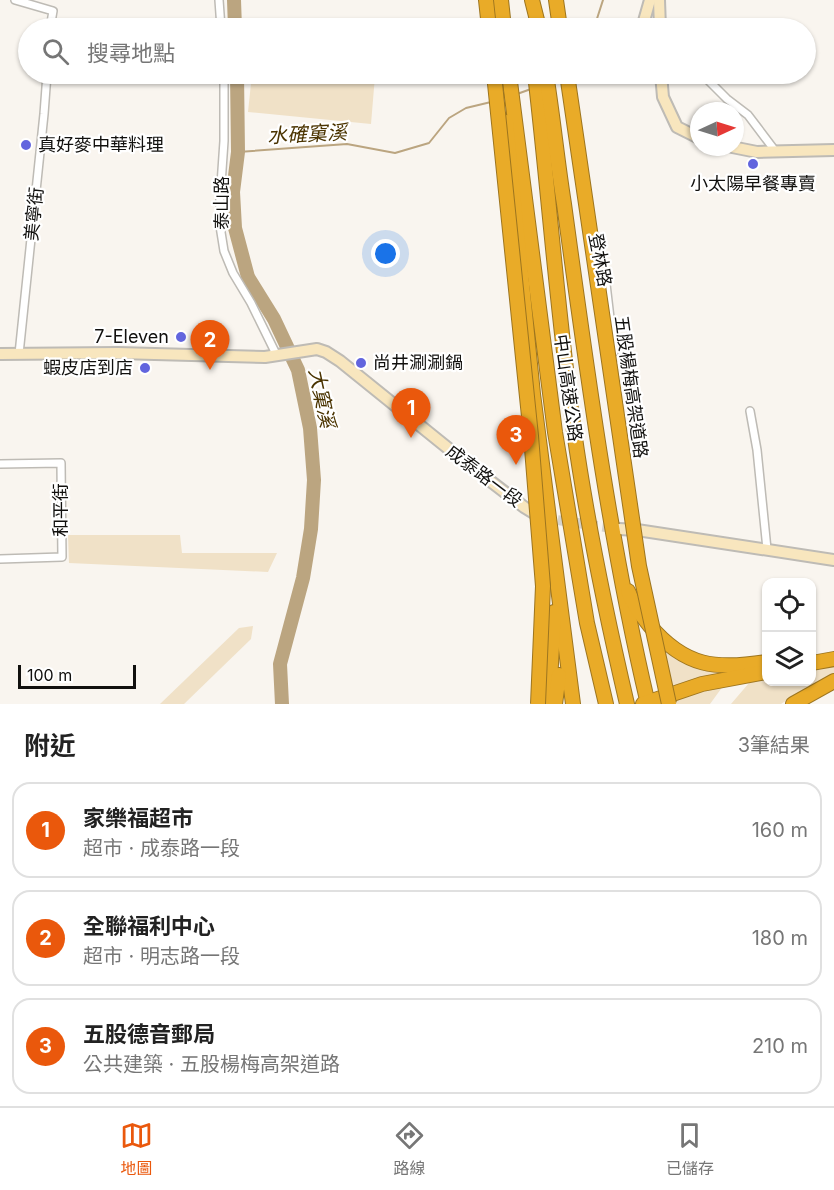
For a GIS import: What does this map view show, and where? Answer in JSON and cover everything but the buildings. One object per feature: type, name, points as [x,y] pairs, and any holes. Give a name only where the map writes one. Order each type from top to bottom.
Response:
[{"type":"highway","points":[[486,0],[488,18]]},
{"type":"highway","points":[[493,0],[495,18]]},
{"type":"highway","points":[[501,0],[503,18]]},
{"type":"highway","points":[[526,0],[528,18]]},
{"type":"highway","points":[[532,0],[536,18]]},
{"type":"highway","points":[[556,0],[559,18]]},
{"type":"highway","points":[[495,84],[529,413],[543,586],[538,704]]},
{"type":"highway","points":[[505,84],[507,89]]},
{"type":"highway","name":"中山高速公路","points":[[508,84],[555,432],[587,623],[606,704]]},
{"type":"highway","name":"中山高速公路","points":[[542,84],[550,229],[574,432],[608,623],[627,704]]},
{"type":"highway","name":"五股楊梅高架道路","points":[[568,84],[639,566],[669,704]]},
{"type":"highway","points":[[543,97],[633,638],[648,704]]},
{"type":"highway","points":[[509,106],[533,394],[573,701]]},
{"type":"highway","points":[[616,534],[620,568],[630,597],[642,616],[671,648],[692,660],[732,667],[762,663]]},
{"type":"highway","points":[[545,704],[553,653],[553,550]]},
{"type":"highway","points":[[553,550],[560,654],[555,704]]},
{"type":"highway","points":[[816,653],[834,651]]},
{"type":"highway","points":[[816,662],[834,659]]},
{"type":"highway","points":[[643,704],[702,684],[762,673]]},
{"type":"highway","points":[[793,704],[834,681]]},
{"type":"highway","points":[[811,704],[834,688]]},
{"type":"main road","points":[[645,18],[650,0]]},
{"type":"main road","points":[[659,0],[660,18]]},
{"type":"main road","points":[[662,84],[663,97],[674,121],[678,127],[690,133]]},
{"type":"main road","points":[[744,149],[757,152],[834,150]]},
{"type":"main road","name":"成泰路一段","points":[[277,356],[310,350],[326,352],[446,448],[542,518]]},
{"type":"main road","points":[[0,354],[277,356]]},
{"type":"main road","points":[[616,534],[637,530],[834,560]]},
{"type":"street","points":[[15,0],[53,11],[52,18]]},
{"type":"street","points":[[219,0],[220,18]]},
{"type":"street","name":"美寧街","points":[[19,354],[46,84]]},
{"type":"street","name":"泰山路","points":[[224,84],[220,217],[224,251],[233,273],[251,303],[277,356]]},
{"type":"street","points":[[712,84],[748,115],[776,152]]},
{"type":"street","name":"登林路","points":[[573,97],[595,240],[606,284],[637,530]]},
{"type":"street","points":[[750,411],[757,450],[767,549]]},
{"type":"street","name":"和平街","points":[[0,464],[61,463],[62,557],[0,559]]},
{"type":"shaded area","points":[[251,84],[374,84],[371,124],[248,112]]},
{"type":"shaded area","points":[[68,535],[180,535],[182,553],[277,553],[268,572],[69,563]]},
{"type":"shaded area","points":[[253,626],[251,639],[184,704],[160,704],[239,628]]},
{"type":"shaded area","points":[[662,650],[696,668],[734,671],[710,704],[674,704]]},
{"type":"shaded area","points":[[834,662],[834,674],[816,683],[816,667]]},
{"type":"shaded area","points":[[762,680],[762,686],[809,686],[781,704],[731,704],[749,683]]},
{"type":"waterway","name":"大窠溪","points":[[234,0],[235,18]]},
{"type":"waterway","name":"水確窠溪","points":[[597,18],[603,0]]},
{"type":"waterway","name":"大窠溪","points":[[237,84],[238,152],[233,192],[235,228],[248,277],[274,319],[298,370],[310,428],[314,480],[311,529],[303,578],[280,664],[282,704]]},
{"type":"waterway","name":"水確窠溪","points":[[517,94],[531,89]]},
{"type":"waterway","name":"水確窠溪","points":[[238,152],[347,144],[395,153],[429,143],[449,118],[466,108],[491,102]]},
{"type":"tunnel","points":[[543,518],[619,529]]},
{"type":"place","name":"真好麥中華料理","points":[[26,145]]},
{"type":"place","name":"小太陽早餐專賣","points":[[753,164]]},
{"type":"place","name":"7-Eleven","points":[[181,337]]},
{"type":"place","name":"尚井涮涮鍋","points":[[361,363]]},
{"type":"place","name":"蝦皮店到店","points":[[145,368]]},
{"type":"place","name":"全聯福利中心","points":[[210,370]]},
{"type":"place","name":"家樂福超市","points":[[411,438]]},
{"type":"place","name":"五股德音郵局","points":[[516,465]]}]
